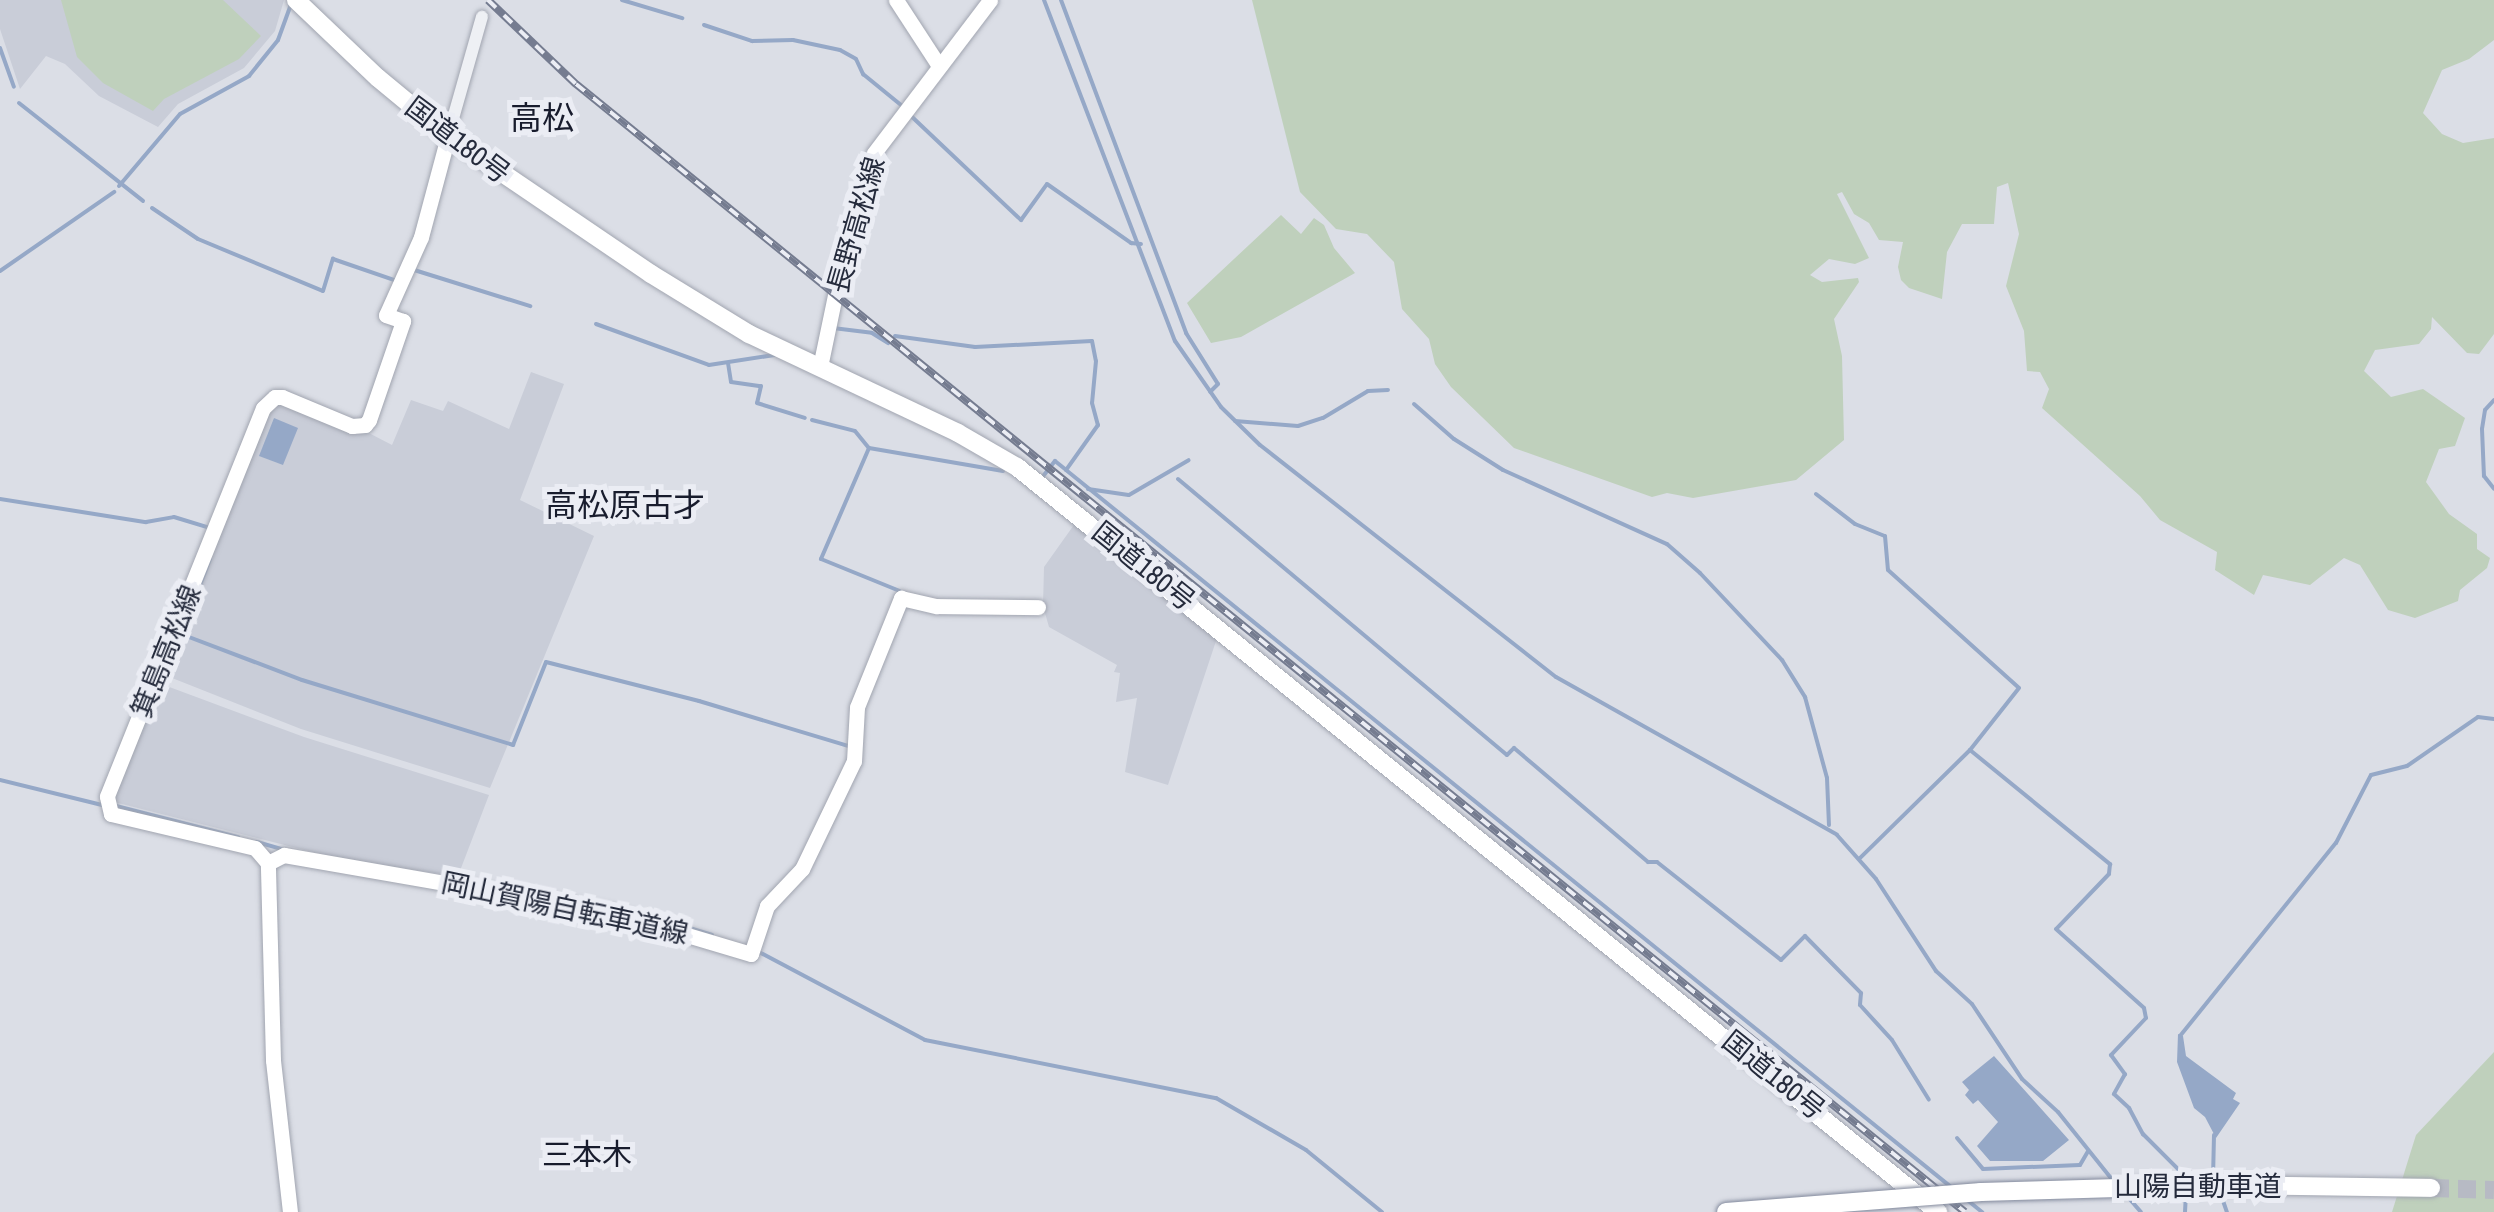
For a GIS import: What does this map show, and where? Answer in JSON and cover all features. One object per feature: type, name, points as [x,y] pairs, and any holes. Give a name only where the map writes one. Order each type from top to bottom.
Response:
[{"type":"highway","name":"国道180号","points":[[296,0],[378,78],[448,136],[717,316],[958,433],[1017,467],[1078,512],[1938,1212]]},
{"type":"highway","name":"山陽自動車道","points":[[1726,1212],[1982,1192],[2220,1185],[2430,1188]]},
{"type":"main road","points":[[896,0],[939,66]]},
{"type":"main road","name":"長野高松線","points":[[820,367],[872,159],[886,133],[990,0]]},
{"type":"main road","name":"箕島高松線","points":[[268,863],[255,848],[111,814],[107,805],[263,408],[282,397],[352,426],[366,426],[403,321],[386,314],[421,237],[448,136]]},
{"type":"main road","name":"岡山賀陽自転車道線","points":[[268,863],[284,855],[460,885],[644,920],[753,949],[768,906],[802,869],[857,750],[856,714],[862,690],[901,598],[937,606],[1038,607]]},
{"type":"main road","points":[[268,863],[273,1060],[290,1212]]},
{"type":"street","points":[[448,136],[482,18]]},
{"type":"shaded area","points":[[0,0],[284,0],[275,31],[244,68],[178,104],[158,127],[99,96],[65,64],[46,56],[20,89],[0,29]]},
{"type":"shaded area","points":[[531,372],[564,384],[520,500],[594,536],[490,788],[301,729],[167,676],[163,667],[273,401],[365,431],[392,445],[411,400],[443,411],[448,401],[509,429]]},
{"type":"shaded area","points":[[1076,522],[1217,638],[1168,785],[1125,772],[1137,698],[1116,702],[1120,673],[1114,672],[1117,665],[1049,627],[1043,606],[1044,567]]},
{"type":"shaded area","points":[[164,685],[304,737],[489,795],[458,876],[352,862],[110,801],[155,691]]},
{"type":"green space","points":[[61,0],[223,0],[261,36],[239,59],[164,99],[153,111],[103,83],[77,57]]},
{"type":"green space","points":[[1252,0],[2494,0],[2494,40],[2469,59],[2442,70],[2423,113],[2442,134],[2463,143],[2494,138],[2494,334],[2479,354],[2467,353],[2432,317],[2431,329],[2419,344],[2375,350],[2364,371],[2391,397],[2423,389],[2465,418],[2455,446],[2439,449],[2426,482],[2449,514],[2477,534],[2477,549],[2490,558],[2487,568],[2460,590],[2458,601],[2415,618],[2388,610],[2360,565],[2344,558],[2310,585],[2263,575],[2254,595],[2215,570],[2217,552],[2160,520],[2140,496],[2042,408],[2049,389],[2040,372],[2027,371],[2024,331],[2006,286],[2019,234],[2008,183],[1997,187],[1994,224],[1962,224],[1947,252],[1942,299],[1909,288],[1901,280],[1898,267],[1903,242],[1879,240],[1869,223],[1854,214],[1842,192],[1837,194],[1869,258],[1855,264],[1829,259],[1810,275],[1822,282],[1858,278],[1859,282],[1834,319],[1842,356],[1844,440],[1796,480],[1693,498],[1667,493],[1652,497],[1514,448],[1451,387],[1435,364],[1429,339],[1402,309],[1394,262],[1367,234],[1336,229],[1300,192]]},
{"type":"green space","points":[[1281,215],[1301,234],[1314,218],[1324,225],[1334,248],[1355,273],[1241,337],[1211,343],[1187,303]]},
{"type":"green space","points":[[2494,1052],[2494,1212],[2392,1212],[2416,1135]]},
{"type":"water","points":[[274,418],[298,428],[283,465],[259,456]]},
{"type":"water","points":[[2178,1034],[2183,1036],[2186,1056],[2236,1093],[2233,1099],[2240,1103],[2216,1138],[2205,1117],[2194,1108],[2177,1062]]},
{"type":"water","points":[[1994,1056],[2069,1140],[2043,1161],[1990,1161],[1977,1146],[1998,1122],[1978,1100],[1973,1104],[1965,1095],[1969,1090],[1962,1082]]},
{"type":"waterway","points":[[622,0],[682,18]]},
{"type":"waterway","points":[[1044,0],[1175,341],[1221,407],[1260,445],[1556,677],[1837,835],[1876,879],[1936,971],[1972,1004],[2022,1079],[2058,1112],[2114,1182]]},
{"type":"waterway","points":[[1061,0],[1186,333],[1218,384],[1210,392]]},
{"type":"waterway","points":[[119,186],[180,114],[249,76],[278,40],[291,5]]},
{"type":"waterway","points":[[704,25],[752,41],[793,40],[840,50],[856,59],[863,74],[901,105]]},
{"type":"waterway","points":[[0,48],[14,87]]},
{"type":"waterway","points":[[19,103],[143,201]]},
{"type":"waterway","points":[[910,115],[1021,220],[1047,184],[1131,243],[1141,244]]},
{"type":"waterway","points":[[0,271],[114,192]]},
{"type":"waterway","points":[[152,208],[198,239],[323,291],[333,259],[394,280]]},
{"type":"waterway","points":[[411,269],[530,306]]},
{"type":"waterway","points":[[596,324],[709,365],[774,355]]},
{"type":"waterway","points":[[833,328],[872,333],[888,343]]},
{"type":"waterway","points":[[895,336],[975,347],[1092,341],[1096,361],[1092,403],[1098,425],[1066,470]]},
{"type":"waterway","points":[[728,363],[731,382],[761,386],[757,403],[805,418]]},
{"type":"waterway","points":[[1235,421],[1298,426],[1323,418],[1368,391],[1388,390]]},
{"type":"waterway","points":[[2494,400],[2485,410],[2482,429],[2484,476],[2494,489]]},
{"type":"waterway","points":[[1414,404],[1454,439],[1503,470],[1667,544],[1700,573],[1782,660],[1805,697],[1827,778],[1829,825]]},
{"type":"waterway","points":[[812,420],[855,431],[869,448],[1003,471]]},
{"type":"waterway","points":[[869,448],[821,559],[900,591]]},
{"type":"waterway","points":[[1088,489],[1129,495],[1189,460]]},
{"type":"waterway","points":[[1044,475],[1055,461],[1950,1186]]},
{"type":"waterway","points":[[1178,479],[1507,755],[1514,748],[1648,862],[1657,862],[1781,960],[1805,936],[1861,993],[1860,1005],[1892,1040],[1929,1100]]},
{"type":"waterway","points":[[1816,494],[1855,524],[1885,536],[1888,570],[2019,688],[1970,750],[1860,858]]},
{"type":"waterway","points":[[0,499],[146,522],[174,517],[211,528]]},
{"type":"waterway","points":[[210,559],[181,634],[302,680],[513,745],[546,662],[699,701],[851,747]]},
{"type":"waterway","points":[[2180,1036],[2336,843],[2371,775],[2407,766],[2478,717],[2494,719]]},
{"type":"waterway","points":[[1970,750],[2110,864],[2109,874],[2056,929],[2144,1008],[2146,1018],[2111,1055],[2125,1074],[2114,1094],[2129,1108],[2143,1134],[2187,1178]]},
{"type":"waterway","points":[[0,780],[102,805]]},
{"type":"waterway","points":[[116,806],[238,837]]},
{"type":"waterway","points":[[257,842],[281,849]]},
{"type":"waterway","points":[[650,916],[712,935]]},
{"type":"waterway","points":[[759,952],[925,1040],[1216,1098],[1306,1150],[1382,1212]]},
{"type":"waterway","points":[[2213,1179],[2214,1135]]},
{"type":"waterway","points":[[1957,1138],[1983,1169],[2080,1165],[2088,1151]]},
{"type":"waterway","points":[[2185,1212],[2186,1192]]},
{"type":"waterway","points":[[2220,1192],[2227,1212]]},
{"type":"waterway","points":[[2127,1196],[2141,1212]]},
{"type":"waterway","points":[[1966,1199],[1982,1212]]},
{"type":"tunnel","points":[[2431,1188],[2494,1190]]},
{"type":"railway","points":[[488,0],[576,84],[1965,1212]]},
{"type":"district","name":"高松","points":[[542,118]]},
{"type":"district","name":"高松原古才","points":[[625,505]]},
{"type":"district","name":"三本木","points":[[587,1154]]}]
